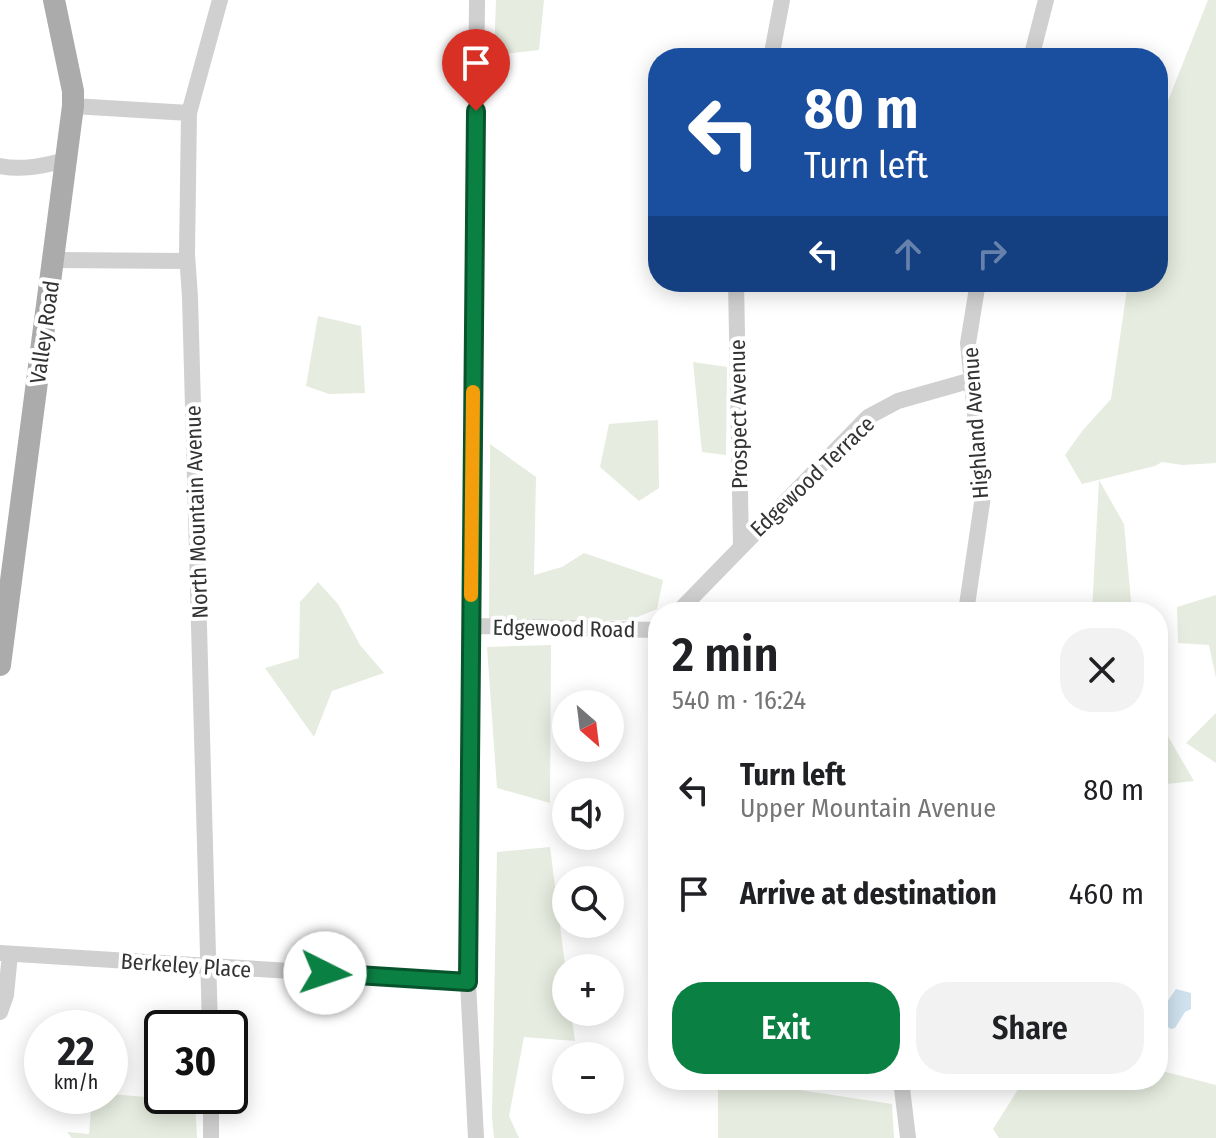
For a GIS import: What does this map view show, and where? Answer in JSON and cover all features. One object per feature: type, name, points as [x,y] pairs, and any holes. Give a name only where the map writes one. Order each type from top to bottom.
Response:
[{"type":"main road","name":"Valley Road","points":[[0,665],[5,589],[54,260],[73,106],[73,91],[54,0]]},
{"type":"street","name":"North Mountain Avenue","points":[[210,1010],[187,261],[189,113],[220,0]]},
{"type":"street","points":[[476,1138],[468,982],[477,0]]},
{"type":"street","points":[[773,48],[782,0]]},
{"type":"street","points":[[1034,48],[1046,0]]},
{"type":"street","points":[[73,106],[189,113]]},
{"type":"street","points":[[0,166],[34,168],[67,160]]},
{"type":"street","points":[[54,260],[187,261]]},
{"type":"street","name":"Prospect Avenue","points":[[736,292],[741,546]]},
{"type":"street","name":"Highland Avenue","points":[[967,602],[983,496],[968,343],[976,292]]},
{"type":"street","name":"Edgewood Terrace","points":[[688,602],[868,417],[898,401],[972,380]]},
{"type":"street","name":"Edgewood Road","points":[[471,626],[648,630]]},
{"type":"street","points":[[0,1012],[6,995],[5,953]]},
{"type":"street","name":"Berkeley Place","points":[[5,953],[468,982]]},
{"type":"street","points":[[902,1090],[908,1138]]},
{"type":"street","points":[[211,1114],[211,1138]]},
{"type":"shaded area","points":[[496,0],[544,0],[539,50],[494,55]]},
{"type":"shaded area","points":[[1208,0],[1216,0],[1216,463],[1183,465],[1162,462],[1082,484],[1065,455],[1111,399],[1127,292],[1168,292],[1168,101]]},
{"type":"shaded area","points":[[318,316],[361,326],[365,393],[329,394],[306,386]]},
{"type":"shaded area","points":[[693,362],[727,367],[726,455],[702,452]]},
{"type":"shaded area","points":[[658,420],[659,488],[639,501],[600,467],[609,424]]},
{"type":"shaded area","points":[[490,444],[536,477],[534,575],[562,567],[584,553],[663,580],[658,602],[648,602],[648,613],[630,620],[489,625]]},
{"type":"shaded area","points":[[1099,480],[1124,524],[1131,602],[1093,602]]},
{"type":"shaded area","points":[[318,582],[338,604],[360,645],[384,673],[332,691],[314,737],[265,668],[299,658],[300,602]]},
{"type":"shaded area","points":[[1216,595],[1216,678],[1209,645],[1178,643],[1177,607]]},
{"type":"shaded area","points":[[551,645],[550,803],[497,788],[487,647]]},
{"type":"shaded area","points":[[1216,713],[1216,763],[1186,743]]},
{"type":"shaded area","points":[[1168,736],[1194,781],[1168,784]]},
{"type":"shaded area","points":[[550,847],[552,938],[562,938],[564,954],[552,954],[552,1026],[573,1026],[575,1041],[524,1037],[509,1116],[519,1138],[494,1138],[492,1116],[497,852]]},
{"type":"shaded area","points":[[1168,1073],[1216,1085],[1216,1138],[999,1138],[993,1129],[1018,1090],[1168,1090]]},
{"type":"shaded area","points":[[718,1090],[800,1090],[892,1104],[894,1138],[718,1138]]},
{"type":"shaded area","points":[[128,1095],[144,1097],[144,1114],[196,1114],[197,1138],[72,1138],[67,1132],[89,1134],[91,1114],[128,1114]]},
{"type":"water","points":[[1176,989],[1191,993],[1191,1009],[1171,1029],[1168,1027],[1168,1001]]},
{"type":"slow traffic","points":[[471,595],[473,392]]},
{"type":"route","points":[[325,973],[468,982],[476,111]]}]
